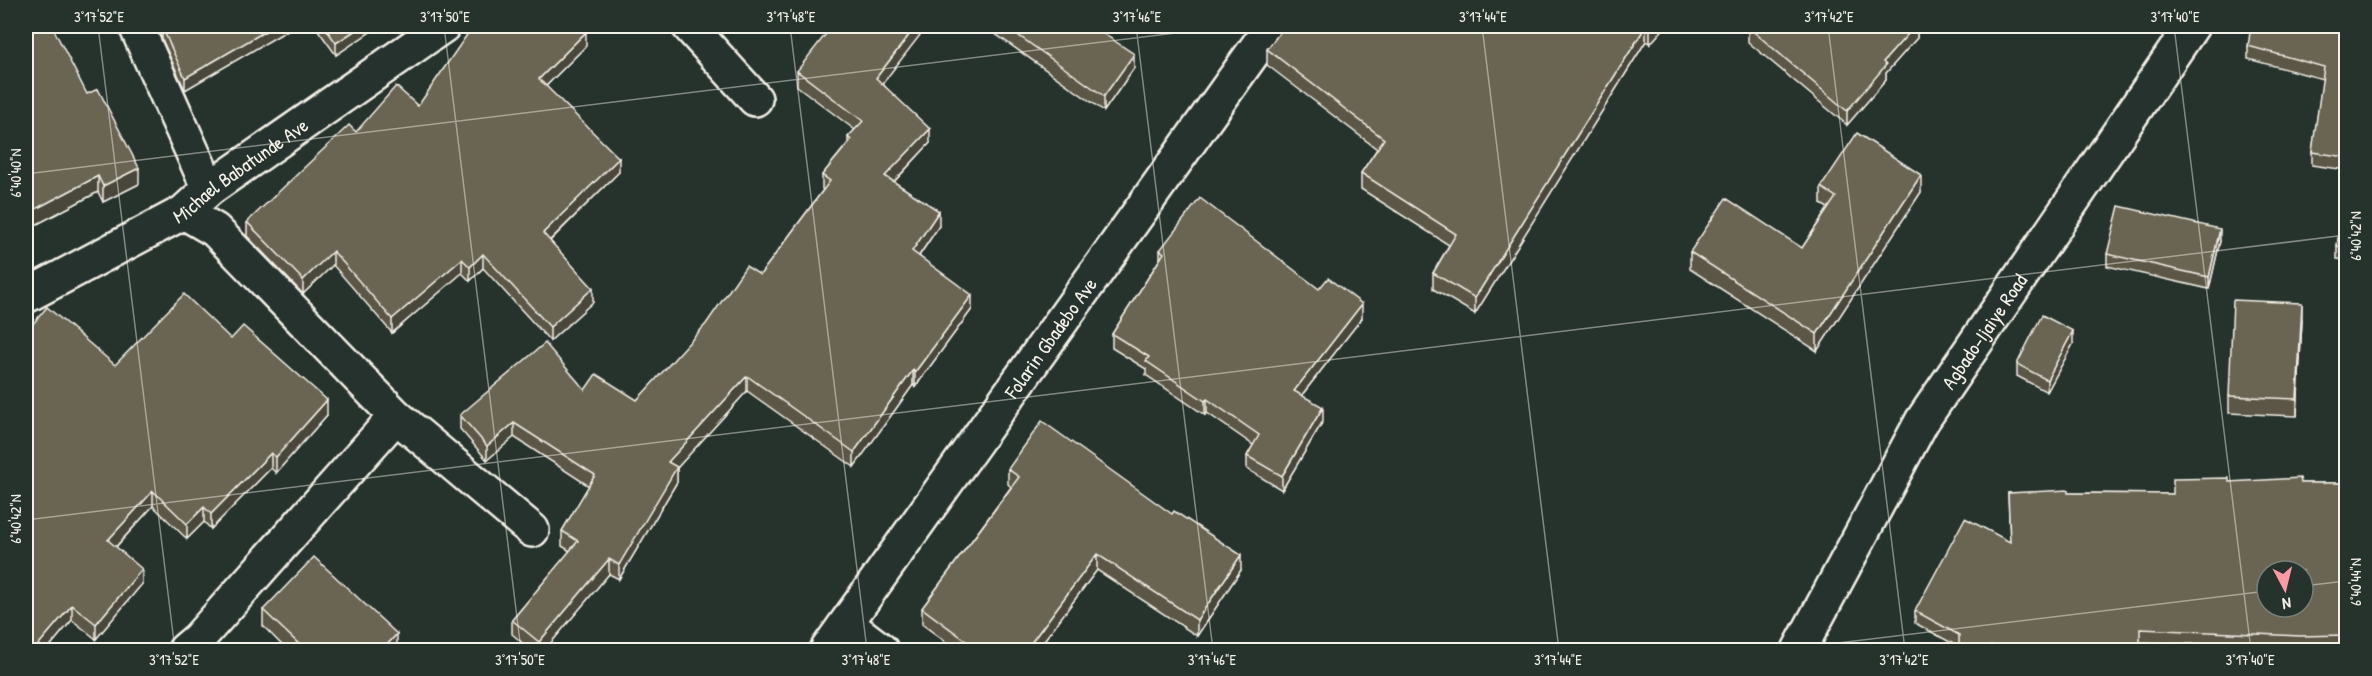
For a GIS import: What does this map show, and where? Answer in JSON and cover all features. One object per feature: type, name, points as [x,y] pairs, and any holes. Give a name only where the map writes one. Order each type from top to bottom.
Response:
[{"type":"street","points":[[136,26],[209,189]]},
{"type":"street","name":"Michael Babatunde Ave","points":[[26,296],[184,212],[209,189],[443,26]]},
{"type":"street","points":[[689,26],[755,99]]},
{"type":"street","name":"Folarin Gbadebo Ave","points":[[827,651],[1272,26]]},
{"type":"street","name":"Agbado-Ijaiye Road","points":[[1798,651],[1922,421],[2192,26]]},
{"type":"street","points":[[184,212],[215,230],[396,416],[532,530]]},
{"type":"street","points":[[185,651],[396,416]]},
{"type":"street","points":[[847,624],[881,651]]},
{"type":"building","points":[[26,26],[52,26],[87,94],[98,89],[139,168],[103,186],[98,176],[26,214]]},
{"type":"building","points":[[274,26],[185,78],[162,27]]},
{"type":"building","points":[[324,26],[362,26],[336,43]]},
{"type":"building","points":[[473,26],[579,26],[586,32],[539,79],[619,158],[543,233],[593,288],[550,327],[483,254],[470,267],[462,259],[392,319],[333,251],[303,280],[247,222],[349,125],[356,132],[396,86],[418,106]]},
{"type":"building","points":[[832,26],[916,26],[876,78],[930,129],[885,176],[939,211],[912,251],[972,295],[915,372],[913,370],[854,452],[747,376],[668,462],[677,467],[619,565],[609,559],[539,642],[512,620],[578,541],[562,531],[595,475],[514,423],[487,446],[460,415],[545,343],[585,390],[596,374],[637,400],[706,324],[746,266],[760,275],[830,181],[822,175],[851,140],[848,137],[863,121],[797,71]]},
{"type":"building","points":[[1005,26],[1092,26],[1134,54],[1104,96]]},
{"type":"building","points":[[1285,26],[1646,26],[1475,298],[1433,273],[1456,234],[1361,173],[1384,139],[1267,49]]},
{"type":"building","points":[[1915,26],[1883,62],[1886,65],[1847,111],[1748,27]]},
{"type":"building","points":[[2251,26],[2346,26],[2346,157],[2312,152],[2324,67],[2248,46]]},
{"type":"building","points":[[1857,133],[1921,175],[1817,334],[1690,252],[1726,198],[1802,248],[1836,197],[1821,187]]},
{"type":"building","points":[[2346,194],[2346,248],[2337,246]]},
{"type":"building","points":[[1200,198],[1319,289],[1328,278],[1362,304],[1294,391],[1323,407],[1282,476],[1247,456],[1259,435],[1146,361],[1149,357],[1112,334],[1164,253],[1160,250]]},
{"type":"building","points":[[2119,206],[2220,229],[2209,277],[2107,254]]},
{"type":"building","points":[[184,294],[231,339],[243,326],[327,400],[276,457],[271,453],[211,514],[204,507],[187,524],[153,491],[108,540],[142,569],[96,624],[72,605],[33,651],[26,651],[26,332],[47,307],[115,365]]},
{"type":"building","points":[[2233,300],[2302,303],[2297,399],[2229,396]]},
{"type":"building","points":[[2042,315],[2073,331],[2047,380],[2017,364]]},
{"type":"building","points":[[1042,421],[1172,514],[1174,511],[1241,555],[1197,620],[1097,554],[1025,651],[980,651],[922,608],[1019,477],[1008,469]]},
{"type":"building","points":[[2229,478],[2229,482],[2300,478],[2301,483],[2346,483],[2346,635],[2300,636],[2140,629],[2140,646],[2081,648],[2081,646],[1991,646],[1991,651],[1959,651],[1959,635],[1915,611],[1965,518],[2010,542],[2008,493],[2068,490],[2068,493],[2173,494],[2173,479]]},
{"type":"building","points":[[314,557],[397,634],[381,651],[303,651],[304,649],[263,610]]},
{"type":"building","points":[[850,645],[858,651],[846,651]]}]
